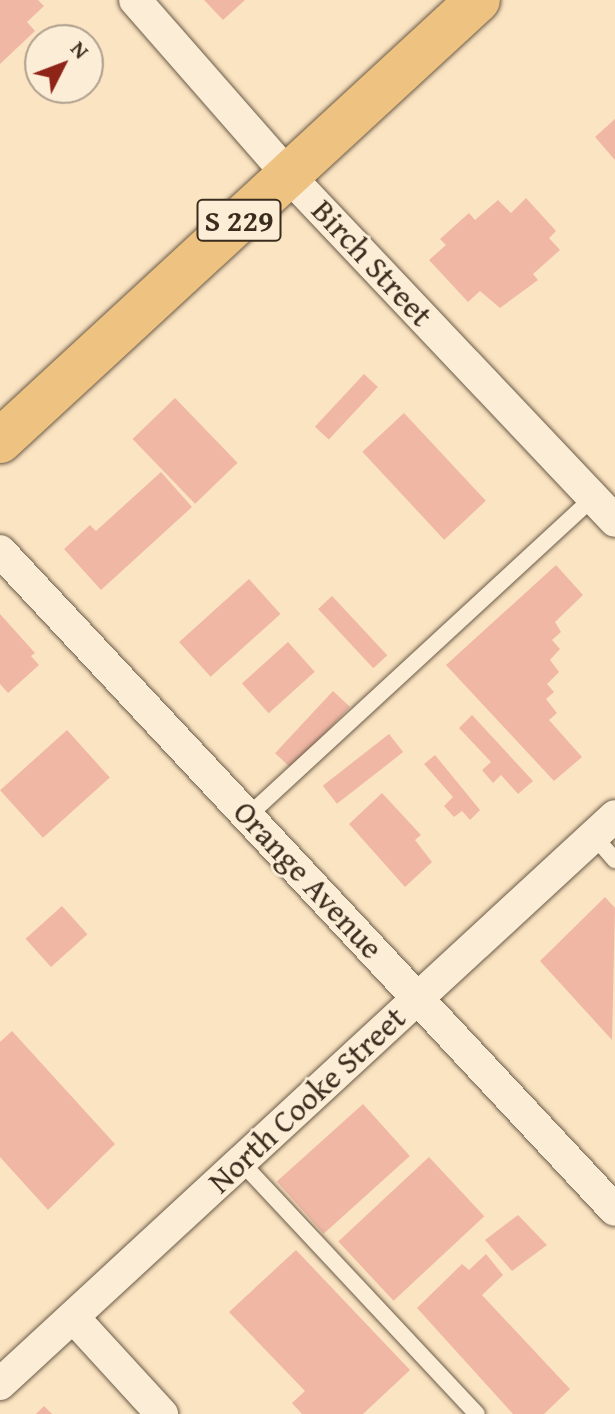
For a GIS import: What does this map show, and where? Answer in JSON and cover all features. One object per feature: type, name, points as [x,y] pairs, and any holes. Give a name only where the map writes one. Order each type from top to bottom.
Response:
[{"type":"main road","name":"S 229","points":[[0,441],[478,0]]},
{"type":"street","name":"Birch Street","points":[[135,0],[288,175],[604,510]]},
{"type":"street","name":"Orange Avenue","points":[[0,551],[615,1210]]},
{"type":"street","name":"North Cooke Street","points":[[0,1384],[418,998],[608,837]]},
{"type":"street","points":[[73,1317],[162,1414]]},
{"type":"lane","points":[[248,816],[604,510]]},
{"type":"lane","points":[[241,1162],[477,1414]]},
{"type":"building","points":[[0,0],[38,0],[44,6],[27,22],[29,24],[24,24],[24,41],[0,64]]},
{"type":"building","points":[[204,0],[245,0],[223,20]]},
{"type":"building","points":[[615,119],[615,160],[595,137]]},
{"type":"building","points":[[526,198],[556,231],[549,238],[560,250],[533,274],[538,280],[500,308],[480,291],[468,302],[429,260],[446,245],[440,239],[469,213],[475,220],[498,200],[511,213]]},
{"type":"building","points":[[364,374],[378,387],[329,440],[315,427]]},
{"type":"building","points":[[175,398],[238,463],[195,504],[133,439]]},
{"type":"building","points":[[404,413],[486,501],[444,540],[362,452]]},
{"type":"building","points":[[161,472],[192,507],[101,590],[64,549],[90,525],[96,531]]},
{"type":"building","points":[[556,565],[583,595],[555,622],[561,632],[552,640],[560,649],[550,660],[559,672],[547,684],[554,692],[546,699],[557,713],[549,720],[582,757],[554,781],[446,665]]},
{"type":"building","points":[[249,579],[280,614],[211,677],[179,642]]},
{"type":"building","points":[[332,596],[387,655],[373,668],[318,609]]},
{"type":"building","points":[[0,614],[35,653],[31,656],[39,665],[8,693],[0,684]]},
{"type":"building","points":[[288,642],[315,672],[269,713],[242,683]]},
{"type":"building","points":[[333,691],[350,707],[292,769],[275,753]]},
{"type":"building","points":[[472,715],[533,781],[518,794],[501,775],[493,783],[482,770],[491,762],[459,728]]},
{"type":"building","points":[[67,730],[110,778],[43,838],[0,790]]},
{"type":"building","points":[[389,734],[403,752],[337,804],[323,786]]},
{"type":"building","points":[[435,755],[480,810],[470,820],[462,811],[454,817],[444,806],[453,797],[424,764]]},
{"type":"building","points":[[382,793],[421,835],[415,840],[432,862],[405,887],[349,824]]},
{"type":"building","points":[[605,897],[615,908],[612,1040],[540,961]]},
{"type":"building","points":[[62,906],[87,934],[51,967],[26,939]]},
{"type":"building","points":[[12,1031],[115,1144],[48,1210],[0,1157],[0,1042]]},
{"type":"building","points":[[363,1104],[410,1156],[324,1234],[277,1182]]},
{"type":"building","points":[[429,1157],[484,1216],[394,1301],[338,1242]]},
{"type":"building","points":[[518,1215],[547,1245],[512,1271],[485,1240]]},
{"type":"building","points":[[296,1250],[410,1370],[363,1414],[302,1414],[292,1403],[305,1391],[229,1312]]},
{"type":"building","points":[[486,1254],[503,1275],[482,1295],[570,1389],[544,1414],[513,1414],[417,1308],[462,1264],[469,1270]]},
{"type":"building","points":[[44,1406],[52,1414],[36,1414]]}]
